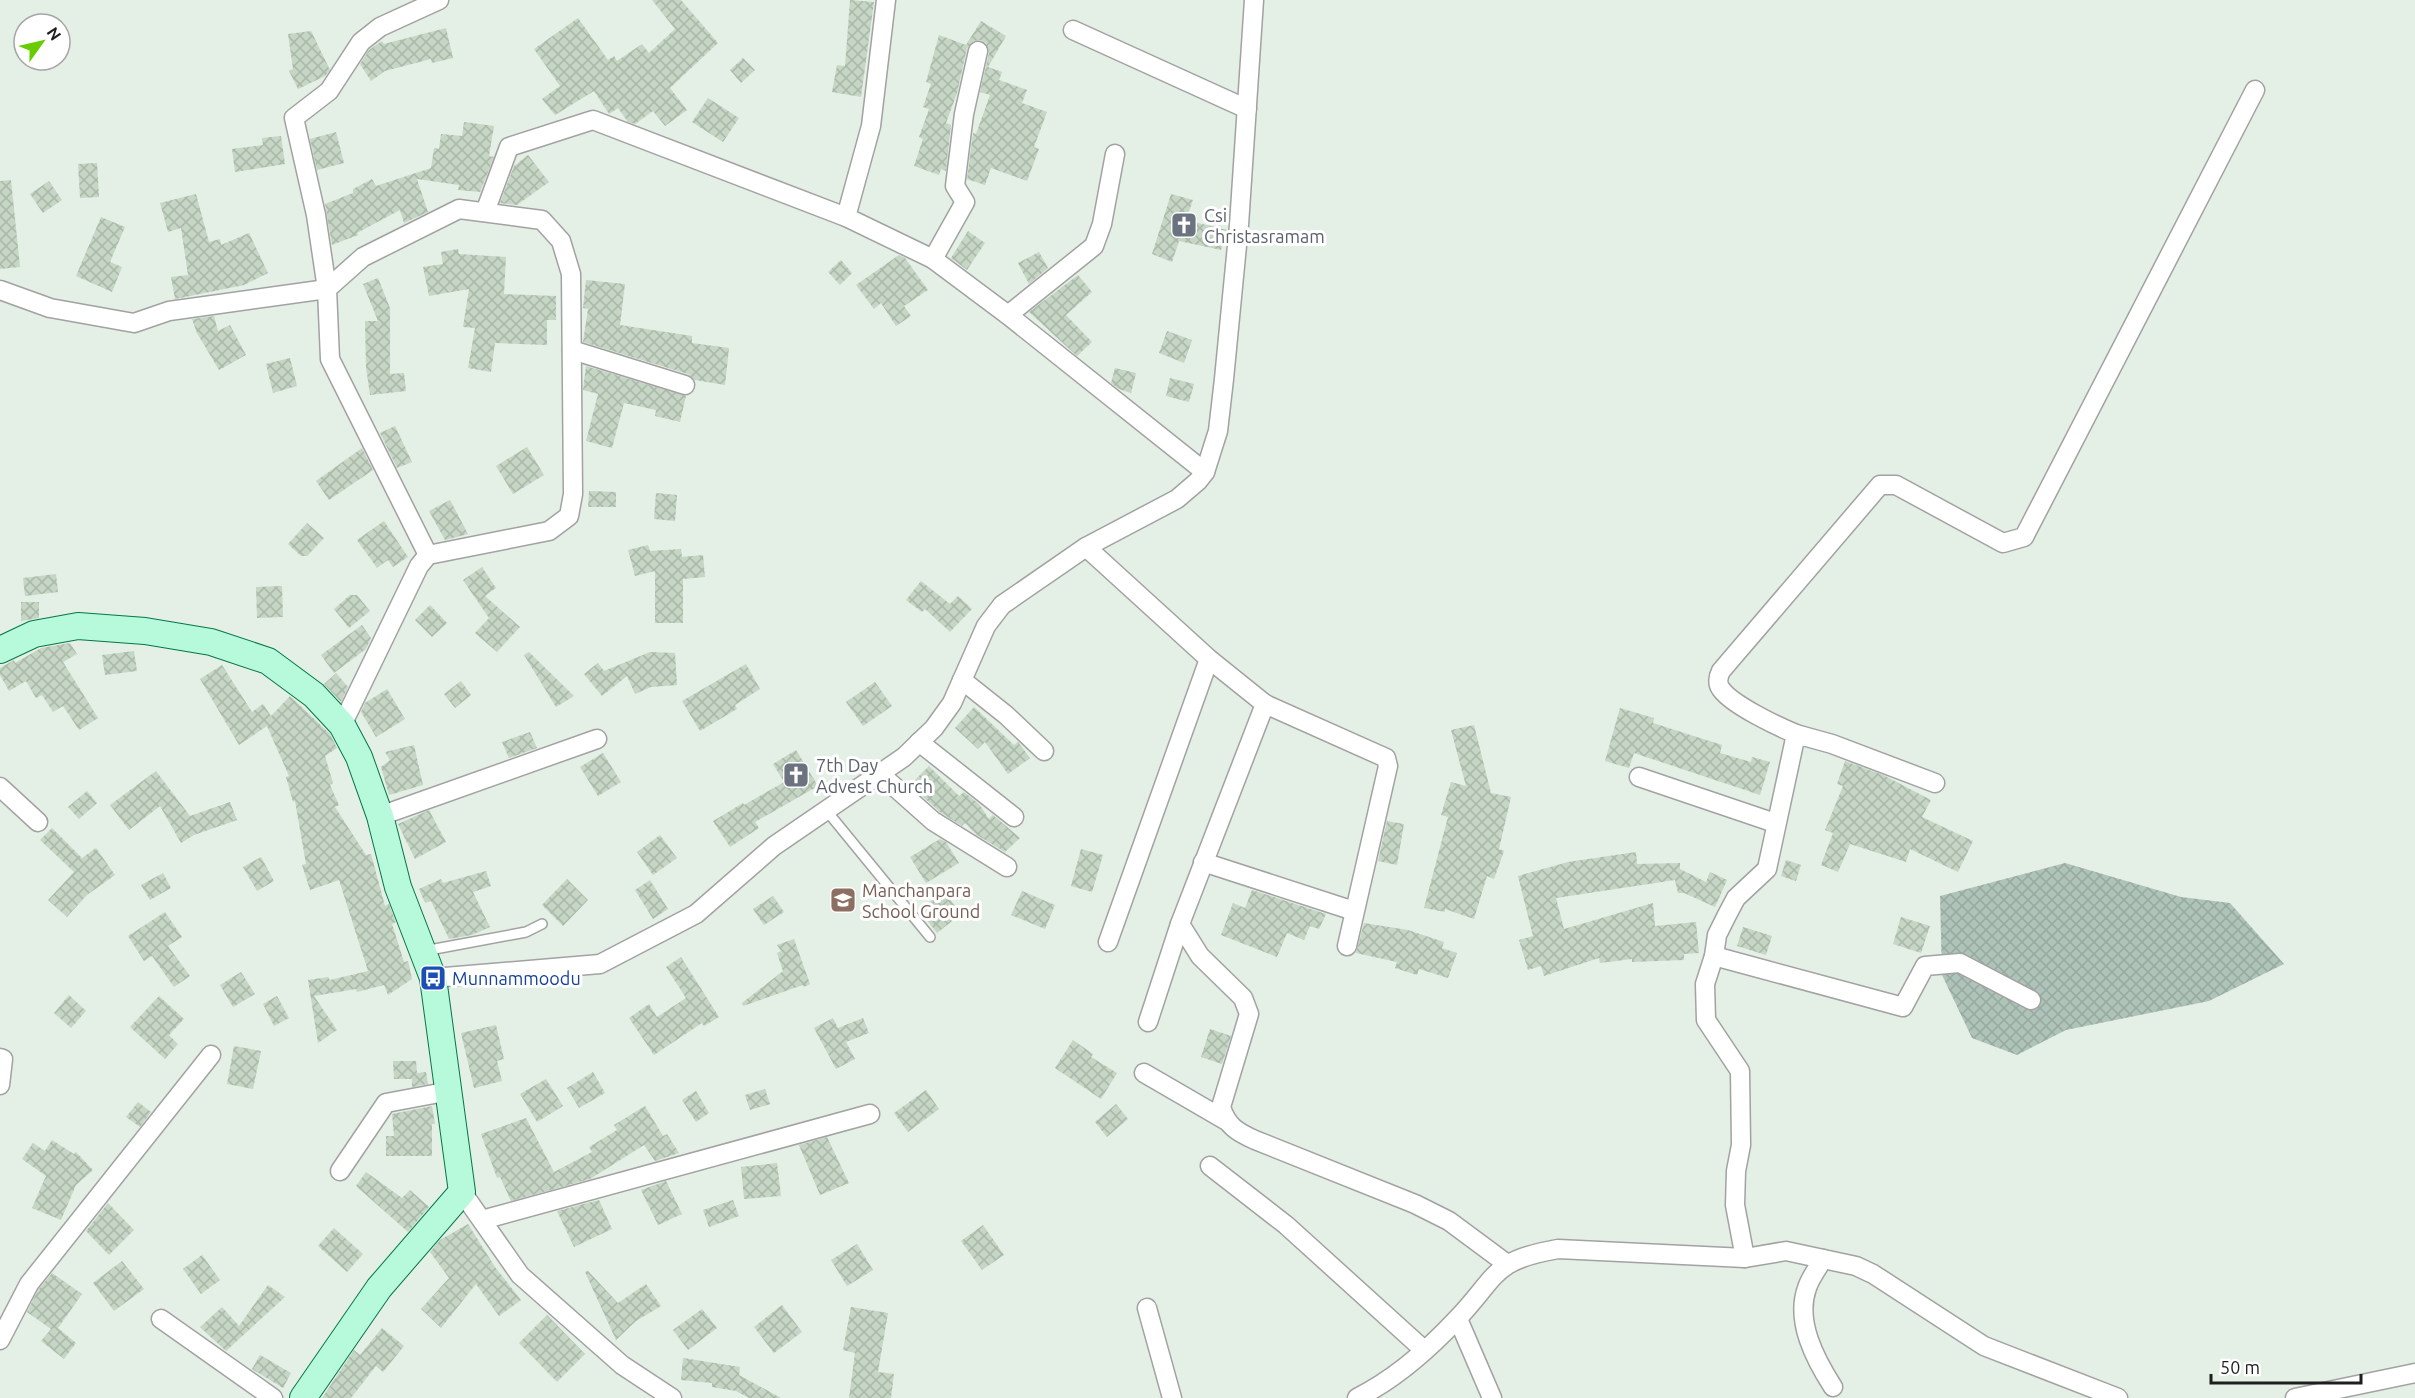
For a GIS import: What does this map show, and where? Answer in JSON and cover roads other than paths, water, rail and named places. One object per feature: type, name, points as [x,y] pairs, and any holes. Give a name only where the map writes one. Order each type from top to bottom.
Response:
[{"type":"main road","points":[[0,650],[34,634],[78,626],[145,631],[211,642],[268,661],[314,695],[342,725],[359,757],[380,816],[398,887],[433,978],[450,1090],[462,1192],[379,1288],[303,1398]]},
{"type":"street","points":[[428,555],[330,359],[327,289],[316,215],[294,118],[329,91],[361,42],[380,27],[439,0]]},
{"type":"street","points":[[846,217],[871,126],[886,0]]},
{"type":"street","points":[[433,978],[600,964],[696,914],[774,846],[904,757],[934,728],[952,703],[986,626],[1002,605],[1086,547],[1177,499],[1205,472],[1218,431],[1224,379],[1239,225],[1254,0]]},
{"type":"street","points":[[1073,30],[1247,109]]},
{"type":"street","points":[[933,259],[965,202],[955,186],[964,114],[978,51]]},
{"type":"street","points":[[1935,783],[1764,721],[1724,692],[1719,682],[1720,671],[1880,484],[1896,485],[2003,543],[2024,537],[2255,90]]},
{"type":"street","points":[[485,212],[509,147],[593,120],[846,217],[933,259],[1008,315],[1205,472]]},
{"type":"street","points":[[1008,315],[1094,246],[1102,224],[1115,154]]},
{"type":"street","points":[[0,290],[50,308],[134,323],[169,311],[327,289],[363,257],[459,209],[542,220],[561,241],[571,274],[573,494],[569,516],[549,531],[428,555],[419,566],[342,725]]},
{"type":"street","points":[[572,350],[685,385]]},
{"type":"street","points":[[1086,547],[1209,659],[1265,704],[1383,754],[1388,762],[1347,946]]},
{"type":"street","points":[[1108,942],[1209,659]]},
{"type":"street","points":[[962,680],[1006,715],[1044,751]]},
{"type":"street","points":[[1149,1022],[1180,924],[1265,704]]},
{"type":"street","points":[[1745,1258],[1735,1205],[1736,1171],[1741,1145],[1740,1071],[1706,1020],[1705,984],[1714,956],[1717,935],[1736,898],[1767,868],[1796,734]]},
{"type":"street","points":[[380,816],[597,739]]},
{"type":"street","points":[[919,742],[1014,817]]},
{"type":"street","points":[[879,773],[933,822],[1007,867]]},
{"type":"street","points":[[1639,777],[1775,823]]},
{"type":"street","points":[[0,787],[38,822]]},
{"type":"street","points":[[1203,862],[1354,911]]},
{"type":"street","points":[[1180,924],[1200,956],[1243,998],[1249,1014],[1221,1107],[1225,1120]]},
{"type":"street","points":[[1714,956],[1903,1007],[1925,966],[1960,963],[2031,1000]]},
{"type":"street","points":[[0,1340],[30,1284],[211,1055]]},
{"type":"street","points":[[0,1058],[3,1059],[0,1085]]},
{"type":"street","points":[[1144,1073],[1225,1120],[1236,1131],[1376,1187],[1449,1221],[1507,1264]]},
{"type":"street","points":[[339,1171],[386,1104],[450,1090]]},
{"type":"street","points":[[482,1220],[870,1114]]},
{"type":"street","points":[[1210,1166],[1286,1225],[1424,1350]]},
{"type":"street","points":[[462,1192],[520,1275],[622,1365],[672,1398]]},
{"type":"street","points":[[1357,1398],[1400,1372],[1458,1318],[1491,1276],[1507,1264],[1532,1254],[1558,1249],[1745,1258],[1786,1251],[1856,1266],[1873,1274],[1984,1346],[2118,1398]]},
{"type":"street","points":[[1823,1258],[1807,1287],[1804,1302],[1806,1329],[1833,1387]]},
{"type":"street","points":[[1147,1308],[1172,1398]]},
{"type":"street","points":[[1458,1318],[1492,1398]]},
{"type":"street","points":[[161,1319],[273,1398]]},
{"type":"street","points":[[2295,1398],[2415,1373]]},
{"type":"lane","points":[[826,810],[930,937]]},
{"type":"lane","points":[[424,951],[526,932],[542,924]]},
{"type":"place","name":"Csi Christasramam","points":[[1184,225]]},
{"type":"place","name":"7th Day Advest Church","points":[[796,775]]},
{"type":"place","name":"Manchanpara School Ground","points":[[843,900]]},
{"type":"place","name":"Munnammoodu","points":[[433,978]]}]
